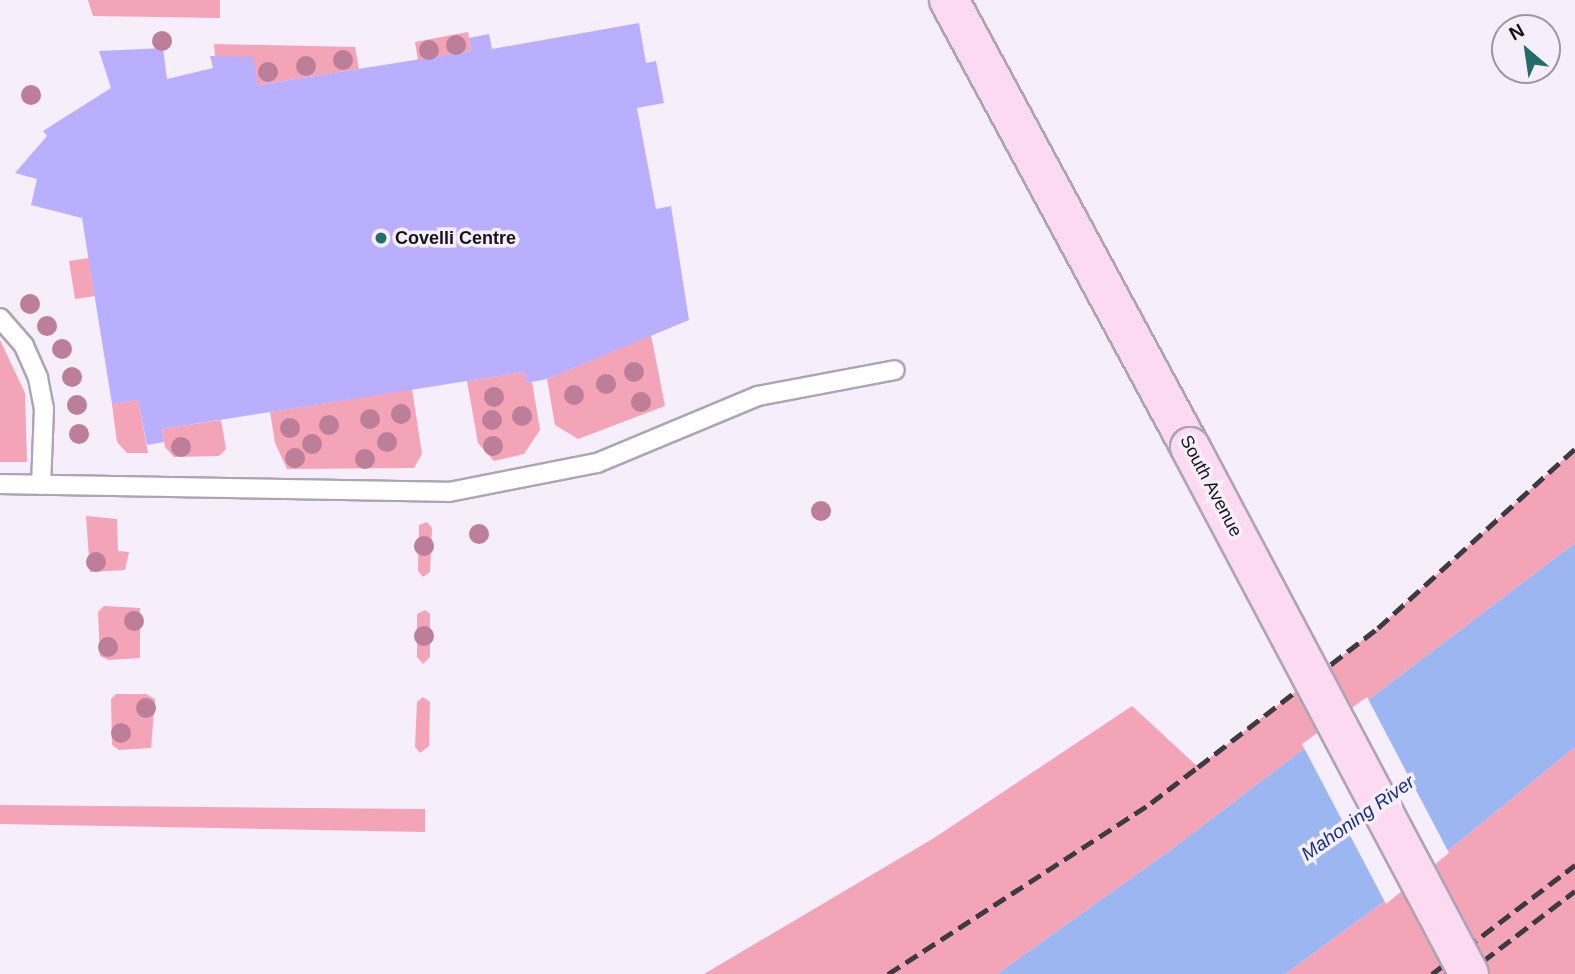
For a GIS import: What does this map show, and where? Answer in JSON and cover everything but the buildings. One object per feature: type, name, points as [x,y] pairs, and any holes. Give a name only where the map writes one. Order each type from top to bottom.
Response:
[{"type":"main road","name":"South Avenue","points":[[949,0],[1469,974]]},
{"type":"lane","points":[[0,318],[24,346],[38,378],[44,408],[41,485]]},
{"type":"lane","points":[[0,484],[449,492],[597,463],[758,396],[895,370]]},
{"type":"shaded area","points":[[88,0],[220,0],[220,18],[93,16]]},
{"type":"shaded area","points":[[468,32],[471,51],[418,60],[415,42]]},
{"type":"shaded area","points":[[214,44],[355,47],[359,69],[258,85],[215,56]]},
{"type":"shaded area","points":[[89,258],[95,296],[75,299],[69,261]]},
{"type":"shaded area","points":[[651,335],[665,406],[578,439],[555,425],[547,379]]},
{"type":"shaded area","points":[[0,340],[25,393],[27,462],[0,462]]},
{"type":"shaded area","points":[[524,372],[527,383],[532,382],[540,430],[524,454],[494,461],[478,443],[467,381]]},
{"type":"shaded area","points":[[412,389],[422,454],[414,468],[287,469],[275,443],[270,412]]},
{"type":"shaded area","points":[[138,400],[148,453],[127,453],[117,442],[112,404]]},
{"type":"shaded area","points":[[221,420],[226,449],[219,456],[174,457],[165,447],[162,429]]},
{"type":"shaded area","points":[[1575,449],[1575,543],[1168,852],[997,974],[704,974],[934,838],[1132,706],[1198,767],[1378,628]]},
{"type":"shaded area","points":[[86,516],[117,519],[118,551],[129,552],[125,570],[90,572]]},
{"type":"shaded area","points":[[427,522],[432,528],[430,572],[423,577],[418,571],[419,525]]},
{"type":"shaded area","points":[[104,606],[140,608],[140,658],[109,660],[100,656],[98,612]]},
{"type":"shaded area","points":[[425,610],[430,614],[430,657],[423,664],[417,657],[417,614]]},
{"type":"shaded area","points":[[116,694],[146,694],[155,699],[151,748],[119,750],[112,745],[111,699]]},
{"type":"shaded area","points":[[423,697],[430,702],[429,746],[420,753],[415,747],[417,702]]},
{"type":"shaded area","points":[[1575,747],[1575,974],[1285,974],[1397,892]]},
{"type":"shaded area","points":[[0,805],[425,809],[425,832],[0,824]]},
{"type":"water","name":"Mahoning River","points":[[1575,543],[1575,747],[1397,892],[1285,974],[997,974],[1168,852]]},
{"type":"pier","points":[[1367,697],[1449,853],[1386,904],[1302,744]]},
{"type":"railway","points":[[888,974],[1151,803],[1378,628],[1575,449]]},
{"type":"railway","points":[[1432,974],[1575,865]]},
{"type":"railway","points":[[1466,974],[1575,891]]},
{"type":"place","name":"Covelli Centre","points":[[381,238]]}]
